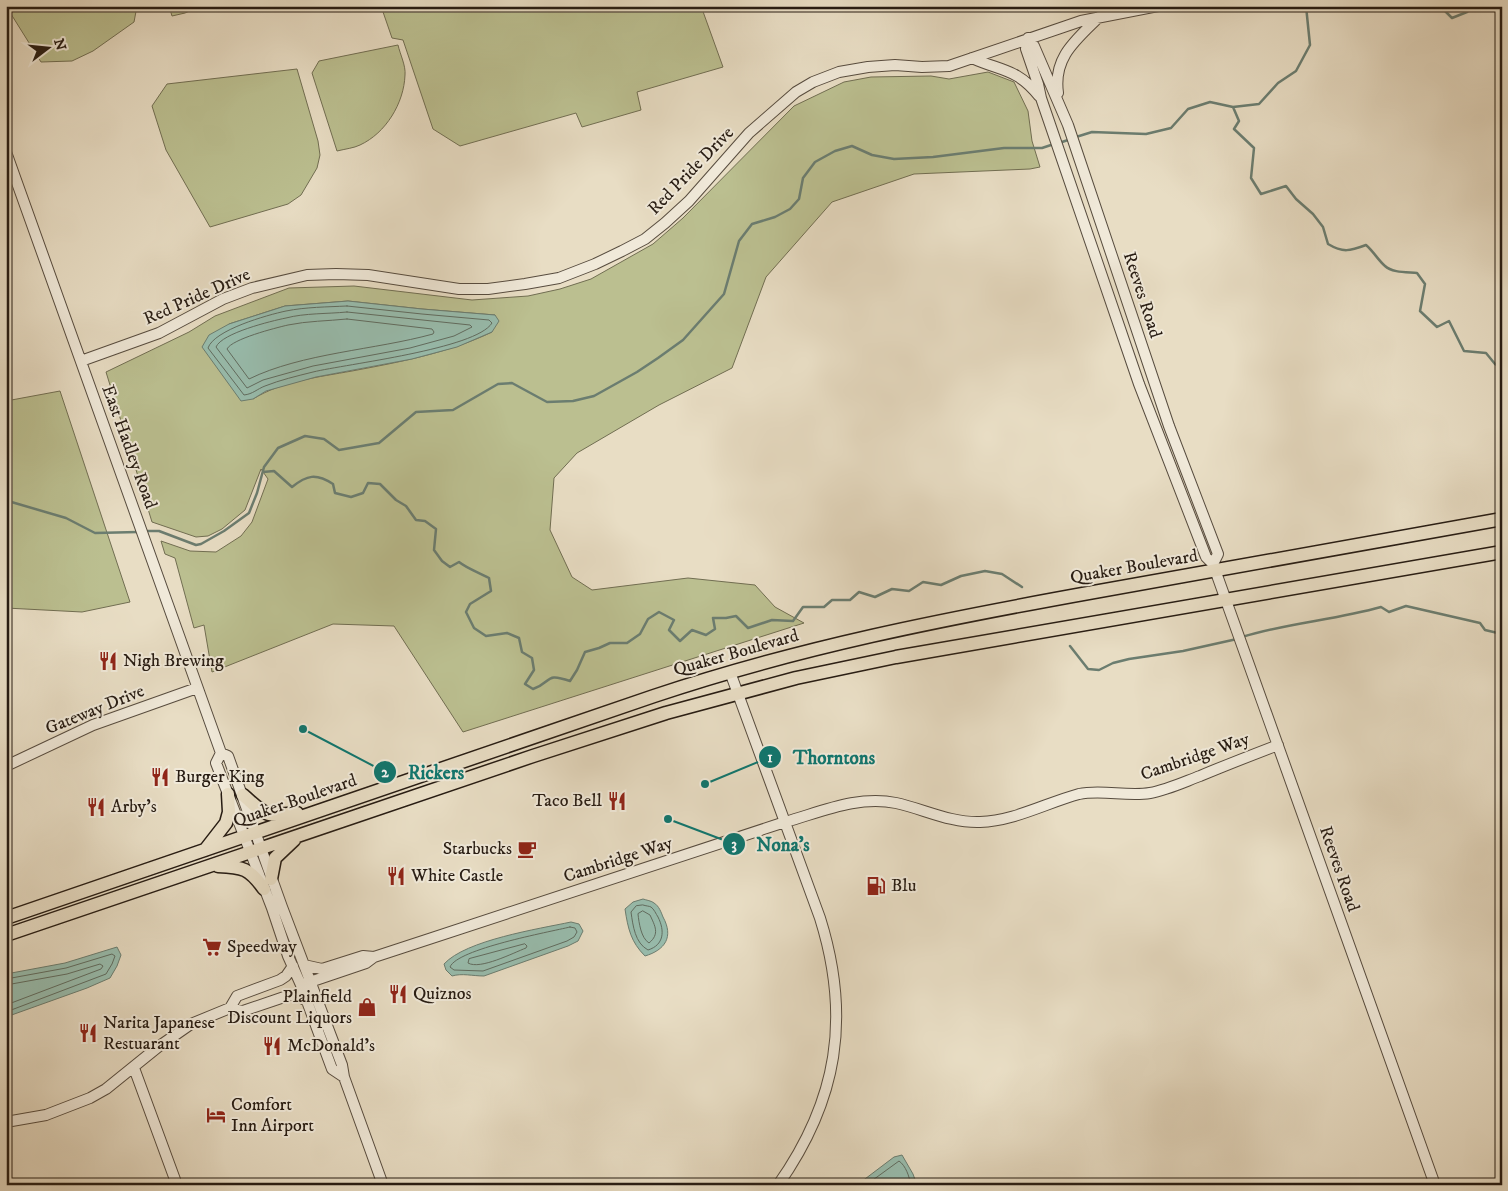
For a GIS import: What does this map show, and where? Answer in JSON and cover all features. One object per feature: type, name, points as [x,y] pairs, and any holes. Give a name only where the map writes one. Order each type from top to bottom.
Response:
[{"type":"main road","name":"Quaker Boulevard","points":[[6,918],[654,696],[808,650],[917,625],[1214,567],[1502,520]]},
{"type":"main road","name":"Quaker Boulevard","points":[[6,935],[610,731],[737,693],[896,657],[1502,552]]},
{"type":"main road","points":[[205,850],[226,823],[229,812],[228,794]]},
{"type":"main road","points":[[243,795],[261,812],[273,816],[326,809]]},
{"type":"main road","points":[[210,866],[230,866],[248,871],[268,884],[275,858],[284,847],[299,836]]},
{"type":"street","points":[[1028,38],[1080,21],[1158,6]]},
{"type":"street","points":[[1059,104],[1056,81],[1063,59],[1068,49],[1100,17]]},
{"type":"street","name":"Red Pride Drive","points":[[81,361],[159,333],[205,308],[252,288],[306,275],[368,275],[459,289],[497,288],[559,278],[595,264],[645,239],[666,223],[689,201],[750,133],[796,92],[813,82],[838,72],[858,68],[895,65],[949,66],[1028,38]]},
{"type":"street","name":"Reeves Road","points":[[1028,38],[1026,49],[1059,154],[1153,421],[1206,558],[1214,567],[1434,1185]]},
{"type":"street","name":"Reeves Road","points":[[1028,38],[1034,46],[1068,125],[1169,426],[1218,554],[1214,567]]},
{"type":"street","points":[[972,58],[1016,74],[1031,86],[1041,98]]},
{"type":"street","name":"East Hadley Road","points":[[6,152],[221,753],[216,764],[228,794],[250,834]]},
{"type":"street","points":[[730,672],[829,948],[835,980],[837,1017],[834,1057],[829,1081],[806,1142],[778,1185]]},
{"type":"street","name":"Gateway Drive","points":[[6,766],[93,725],[197,688]]},
{"type":"street","name":"Cambridge Way","points":[[306,983],[366,963],[374,957],[785,822],[855,802],[876,800],[906,805],[959,821],[988,821],[1008,817],[1080,794],[1097,792],[1153,793],[1278,745]]},
{"type":"street","name":"East Hadley Road","points":[[221,753],[228,756],[243,795],[255,850],[298,965],[342,1065],[344,1077],[383,1185]]},
{"type":"street","name":"Cambridge Way","points":[[298,965],[322,969],[363,956],[374,957]]},
{"type":"street","points":[[6,1122],[51,1114],[90,1098],[106,1089],[185,1028],[230,1008],[237,996],[280,980],[298,965]]},
{"type":"street","name":"East Hadley Road","points":[[306,983],[307,1001],[332,1069],[344,1077]]},
{"type":"street","points":[[230,1008],[243,1011],[290,995],[295,995],[307,1001]]},
{"type":"street","points":[[134,1068],[177,1185]]},
{"type":"shaded area","points":[[6,6],[137,6],[134,22],[93,51],[72,61],[41,62]]},
{"type":"shaded area","points":[[169,6],[201,6],[172,16]]},
{"type":"shaded area","points":[[387,6],[701,6],[723,67],[637,92],[641,110],[582,127],[576,113],[460,146],[433,129],[403,40],[392,38],[382,9]]},
{"type":"shaded area","points":[[398,45],[404,64],[405,75],[401,96],[392,116],[378,133],[369,140],[358,146],[337,151],[312,73],[319,61]]},
{"type":"shaded area","points":[[297,69],[318,141],[320,155],[317,168],[301,195],[288,204],[210,227],[166,150],[152,106],[167,84]]},
{"type":"shaded area","points":[[988,72],[1014,82],[1028,111],[1032,141],[1040,167],[914,174],[832,202],[766,277],[732,368],[659,405],[577,453],[554,478],[550,530],[572,577],[592,590],[688,578],[755,585],[775,607],[804,623],[463,732],[394,626],[333,624],[212,672],[204,625],[194,628],[175,558],[165,554],[161,541],[190,551],[216,552],[241,536],[252,522],[268,479],[261,469],[245,510],[222,529],[208,536],[196,537],[152,522],[106,372],[189,332],[215,316],[289,288],[354,286],[472,300],[528,296],[560,289],[591,279],[653,244],[683,218],[794,106],[844,82],[871,77],[931,76],[949,79]],"holes":[[[348,301],[495,315],[492,332],[458,346],[423,356],[288,384],[253,399],[229,324],[285,306]]]},
{"type":"shaded area","points":[[60,391],[130,602],[82,612],[6,608],[6,401]]},
{"type":"water","points":[[348,301],[495,315],[499,321],[492,332],[457,347],[412,359],[316,377],[266,391],[253,399],[241,401],[202,347],[209,335],[229,324],[285,306]]},
{"type":"water","points":[[643,899],[652,902],[661,911],[668,931],[666,942],[658,950],[645,956],[636,946],[631,935],[625,909],[633,902]]},
{"type":"water","points":[[571,922],[579,924],[583,931],[578,941],[568,946],[484,976],[452,976],[446,970],[444,964],[468,948],[522,932]]},
{"type":"water","points":[[117,947],[121,955],[110,978],[6,1017],[6,974],[65,963]]},
{"type":"water","points":[[902,1155],[917,1185],[857,1185],[894,1157]]},
{"type":"waterway","points":[[1076,137],[1092,132],[1146,134],[1171,128],[1188,109],[1210,102],[1233,107],[1259,104],[1278,83],[1296,71],[1310,45],[1306,6]]},
{"type":"waterway","points":[[1440,6],[1452,18],[1467,12],[1473,6]]},
{"type":"waterway","points":[[1233,107],[1239,121],[1234,129],[1254,148],[1251,178],[1261,194],[1286,186],[1323,227],[1328,244],[1342,250],[1355,249],[1366,245],[1388,268],[1400,272],[1417,273],[1425,284],[1420,311],[1437,327],[1449,321],[1464,351],[1486,353],[1495,364],[1502,367]]},
{"type":"waterway","points":[[1059,143],[1071,139]]},
{"type":"waterway","points":[[144,531],[159,531],[196,545],[224,531],[249,513],[264,467],[278,448],[305,436],[324,439],[339,450],[379,443],[416,412],[453,410],[498,384],[512,383],[547,402],[573,401],[594,396],[637,372],[683,340],[724,294],[739,241],[752,224],[775,217],[790,209],[799,199],[803,178],[815,162],[835,151],[852,146],[872,155],[894,159],[933,157],[1004,148],[1042,148],[1054,144]]},
{"type":"waterway","points":[[263,472],[274,471],[292,487],[307,478],[322,478],[333,484],[335,493],[351,497],[363,493],[368,483],[380,484],[396,500],[406,506],[416,520],[425,521],[436,529],[434,550],[442,561],[450,567],[459,562],[489,578],[491,591],[470,604],[466,612],[474,628],[486,636],[507,633],[519,638],[522,652],[532,658],[534,670],[525,684],[533,689],[556,677],[570,681],[585,652],[610,643],[627,643],[640,634],[648,619],[659,612],[674,620],[669,630],[680,641],[692,630],[706,635],[715,629],[713,618],[736,616],[748,628],[772,620],[793,621],[803,607],[824,607],[832,600],[850,600],[859,592],[875,597],[892,589],[909,591],[923,582],[941,585],[961,576],[985,571],[1002,574],[1022,587]]},
{"type":"waterway","points":[[6,502],[66,518],[95,533],[138,532]]},
{"type":"waterway","points":[[1242,637],[1276,628],[1381,607],[1389,612],[1406,606],[1480,623],[1485,630],[1502,634]]},
{"type":"waterway","points":[[1070,646],[1088,669],[1099,670],[1113,663],[1129,659],[1183,651],[1237,639]]},
{"type":"place","name":"Nigh Brewing","points":[[108,661]]},
{"type":"place","name":"Rickers","points":[[303,729]]},
{"type":"place","name":"Burger King","points":[[160,777]]},
{"type":"place","name":"Thorntons","points":[[705,784]]},
{"type":"place","name":"Taco Bell","points":[[617,801]]},
{"type":"place","name":"Arby's","points":[[96,807]]},
{"type":"place","name":"Nona's","points":[[668,819]]},
{"type":"place","name":"Starbucks","points":[[527,849]]},
{"type":"place","name":"White Castle","points":[[396,876]]},
{"type":"place","name":"Blu","points":[[876,886]]},
{"type":"place","name":"Speedway","points":[[212,947]]},
{"type":"place","name":"Quiznos","points":[[398,994]]},
{"type":"place","name":"Plainfield Discount Liquors","points":[[367,1007]]},
{"type":"place","name":"Narita Japanese Restuarant","points":[[88,1033]]},
{"type":"place","name":"McDonald's","points":[[272,1046]]},
{"type":"place","name":"Comfort Inn Airport","points":[[216,1115]]}]
